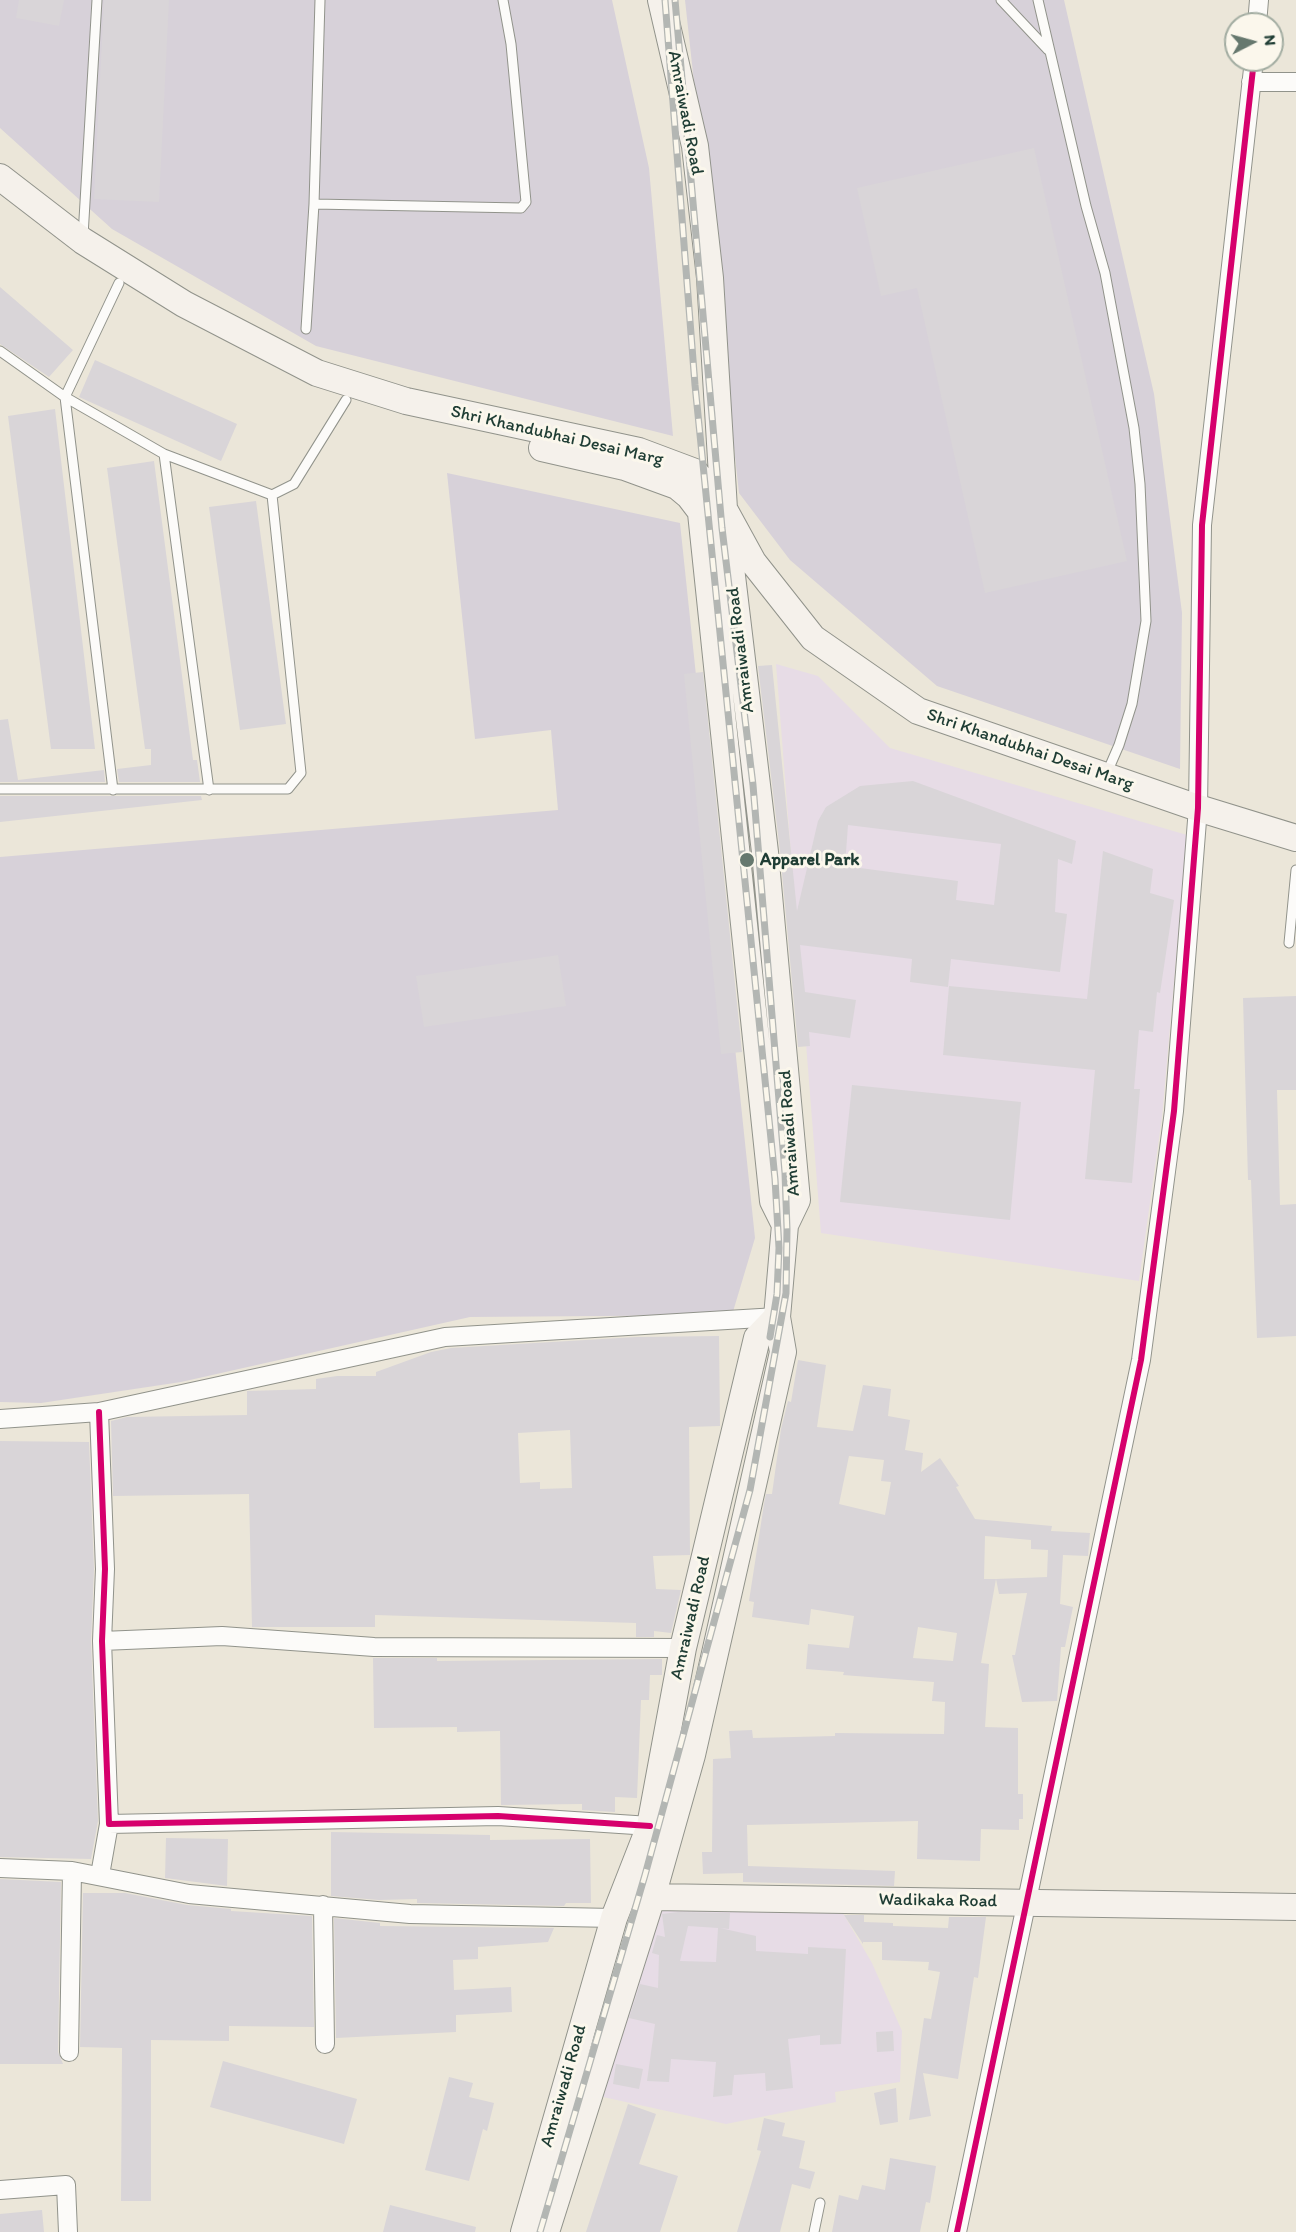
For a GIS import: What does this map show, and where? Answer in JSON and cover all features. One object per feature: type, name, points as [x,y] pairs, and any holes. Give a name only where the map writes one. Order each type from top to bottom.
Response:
[{"type":"main road","name":"Amraiwadi Road","points":[[661,0],[695,146],[710,278],[719,425],[712,509]]},
{"type":"main road","name":"Shri Khandubhai Desai Marg","points":[[0,177],[83,242],[183,304],[317,373],[406,401],[611,455],[678,486],[712,509],[813,638],[918,711],[1105,777],[1296,854]]},
{"type":"main road","name":"Shri Khandubhai Desai Marg","points":[[0,196],[78,259],[221,343],[312,390],[345,400],[611,455],[639,452],[695,472]]},
{"type":"main road","points":[[719,425],[695,472],[712,509],[773,1201],[785,1225]]},
{"type":"main road","name":"Shri Khandubhai Desai Marg","points":[[712,509],[730,549],[751,584],[805,649],[912,726],[1198,816],[1296,838]]},
{"type":"main road","name":"Amraiwadi Road","points":[[524,2232],[614,1918],[650,1826],[683,1648],[757,1338],[777,1317],[785,1225],[797,1200],[765,852],[730,549]]},
{"type":"main road","points":[[546,2232],[652,1897],[692,1755],[783,1352],[777,1317]]},
{"type":"main road","name":"Wadikaka Road","points":[[652,1897],[1296,1906]]},
{"type":"street","points":[[957,2232],[1141,1360],[1174,1112],[1198,816],[1202,525],[1252,72]]},
{"type":"street","points":[[1251,82],[1296,82]]},
{"type":"street","points":[[0,1419],[99,1412],[445,1337],[777,1317]]},
{"type":"street","points":[[99,1412],[105,1569],[102,1641],[109,1824],[100,1875]]},
{"type":"street","points":[[102,1641],[222,1636],[374,1647],[683,1648]]},
{"type":"street","points":[[109,1824],[498,1816],[650,1826]]},
{"type":"street","points":[[0,1868],[72,1871],[189,1894],[410,1914],[614,1918]]},
{"type":"street","points":[[69,2052],[72,1871]]},
{"type":"street","points":[[323,1905],[325,2044]]},
{"type":"street","points":[[0,2190],[66,2185],[68,2232]]},
{"type":"lane","points":[[83,242],[97,0]]},
{"type":"lane","points":[[306,329],[314,204],[320,0]]},
{"type":"lane","points":[[314,204],[521,208],[526,202],[511,44],[503,0]]},
{"type":"lane","points":[[1001,0],[1050,52]]},
{"type":"lane","points":[[1038,0],[1105,273],[1134,428],[1140,484],[1146,621],[1132,704],[1119,745],[1105,777]]},
{"type":"lane","points":[[113,790],[65,397],[119,283]]},
{"type":"lane","points":[[0,351],[65,397],[164,454],[272,495],[294,484],[345,400]]},
{"type":"lane","points":[[164,454],[209,790]]},
{"type":"lane","points":[[0,789],[288,789],[302,773],[272,495]]},
{"type":"lane","points":[[1289,943],[1296,870]]},
{"type":"lane","points":[[814,2232],[820,2203]]},
{"type":"shaded area","points":[[0,0],[612,0],[649,168],[673,436],[316,346],[112,229],[0,128]]},
{"type":"shaded area","points":[[685,0],[1064,0],[1154,394],[1182,613],[1180,769],[937,686],[790,560],[739,493]]},
{"type":"shaded area","points":[[447,473],[680,523],[755,1238],[732,1315],[470,1317],[181,1382],[41,1403],[0,1402],[0,857],[558,810],[551,730],[475,739]]},
{"type":"shaded area","points":[[776,664],[818,676],[890,748],[1187,835],[1162,1117],[1139,1281],[821,1233]]},
{"type":"shaded area","points":[[656,1902],[837,1903],[872,1963],[902,2031],[900,2082],[835,2092],[836,2102],[726,2124],[594,2095]]},
{"type":"building","points":[[19,0],[64,0],[59,26],[16,18]]},
{"type":"building","points":[[104,0],[169,0],[159,202],[94,199]]},
{"type":"building","points":[[1034,148],[1127,561],[985,593],[917,288],[881,296],[857,188]]},
{"type":"building","points":[[0,287],[73,350],[49,377],[0,344]]},
{"type":"building","points":[[95,360],[237,424],[221,461],[79,397]]},
{"type":"building","points":[[55,409],[95,749],[51,749],[8,416]]},
{"type":"building","points":[[154,461],[193,760],[197,760],[200,782],[119,782],[117,769],[151,765],[151,749],[145,749],[107,468]]},
{"type":"building","points":[[256,501],[286,724],[240,730],[209,507]]},
{"type":"building","points":[[772,665],[797,911],[818,821],[826,807],[860,786],[913,781],[1076,841],[1072,864],[1058,859],[1055,912],[1067,914],[1060,972],[951,959],[948,987],[910,982],[912,959],[800,945],[805,992],[856,1000],[850,1038],[809,1032],[810,1046],[798,1047],[780,851],[758,666]],"holes":[[[848,825],[1001,844],[994,905],[956,900],[958,881],[845,866]]]},
{"type":"building","points":[[703,672],[742,1052],[721,1054],[684,674]]},
{"type":"building","points":[[8,719],[18,780],[104,770],[105,782],[0,782],[0,720]]},
{"type":"building","points":[[0,796],[201,796],[202,800],[0,822]]},
{"type":"building","points":[[1103,851],[1153,869],[1150,893],[1174,900],[1160,993],[1157,992],[1153,1032],[1139,1030],[1134,1089],[1140,1089],[1132,1183],[1085,1179],[1095,1070],[943,1055],[949,986],[1087,999]]},
{"type":"building","points":[[558,955],[566,1006],[424,1027],[416,976]]},
{"type":"building","points":[[1296,996],[1296,1090],[1277,1090],[1280,1205],[1296,1204],[1296,1336],[1257,1338],[1251,1180],[1248,1180],[1243,998]]},
{"type":"building","points":[[852,1085],[1021,1102],[1010,1220],[840,1202]]},
{"type":"building","points":[[719,1336],[720,1426],[689,1427],[690,1555],[653,1556],[656,1589],[681,1590],[671,1633],[654,1631],[654,1637],[636,1637],[636,1623],[375,1615],[375,1627],[252,1627],[249,1494],[113,1496],[111,1421],[127,1417],[247,1415],[247,1391],[316,1389],[316,1379],[337,1376],[376,1376],[376,1372],[431,1352],[451,1348],[636,1337]],"holes":[[[570,1430],[572,1488],[540,1489],[540,1482],[520,1483],[518,1433]]]},
{"type":"building","points":[[798,1360],[826,1365],[817,1427],[853,1431],[863,1385],[891,1389],[888,1416],[910,1420],[905,1450],[923,1453],[921,1472],[940,1458],[959,1486],[956,1487],[975,1519],[1052,1526],[1051,1531],[1090,1533],[1088,1556],[1063,1555],[1060,1604],[1073,1607],[1065,1647],[1061,1647],[1057,1701],[1022,1702],[1012,1655],[1015,1655],[1027,1593],[999,1594],[996,1579],[981,1663],[989,1664],[985,1727],[1018,1728],[1018,1794],[1023,1794],[1023,1819],[1019,1819],[1019,1830],[981,1829],[980,1861],[917,1859],[918,1821],[747,1825],[748,1866],[895,1871],[894,1886],[743,1882],[743,1873],[703,1874],[702,1852],[712,1852],[713,1759],[731,1758],[729,1731],[752,1730],[753,1738],[835,1736],[835,1733],[944,1734],[945,1702],[932,1701],[934,1682],[843,1675],[844,1672],[806,1669],[808,1644],[849,1648],[854,1616],[811,1609],[809,1625],[752,1617],[754,1602],[749,1601],[764,1504],[766,1494],[772,1494],[781,1429],[788,1401],[791,1402]],"holes":[[[849,1456],[884,1460],[881,1481],[891,1482],[885,1515],[839,1504]],[[985,1536],[1031,1540],[1031,1549],[1048,1550],[1047,1577],[984,1579]],[[918,1627],[957,1633],[953,1661],[913,1658]]]},
{"type":"building","points":[[0,1441],[89,1442],[94,1569],[91,1641],[98,1821],[91,1859],[0,1857]]},
{"type":"building","points":[[373,1658],[437,1658],[437,1661],[662,1659],[662,1675],[650,1675],[649,1700],[641,1700],[637,1798],[615,1797],[615,1812],[582,1810],[582,1804],[501,1805],[500,1731],[457,1732],[457,1727],[374,1728]]},
{"type":"building","points":[[331,1832],[490,1835],[490,1840],[590,1839],[591,1903],[566,1903],[564,1906],[417,1903],[417,1899],[379,1900],[331,1896]]},
{"type":"building","points":[[166,1838],[228,1839],[227,1886],[165,1878]]},
{"type":"building","points":[[0,1879],[61,1882],[58,2052],[63,2064],[0,2064]]},
{"type":"building","points":[[83,1893],[125,1893],[187,1905],[231,1909],[231,1911],[312,1916],[314,2027],[229,2026],[229,2041],[151,2040],[151,2201],[121,2201],[122,2048],[80,2047]]},
{"type":"building","points":[[730,1913],[729,1929],[720,1928],[756,1936],[756,1951],[808,1954],[808,1947],[846,1949],[841,2044],[820,2045],[820,2035],[788,2039],[793,2088],[766,2091],[765,2073],[734,2075],[732,2095],[713,2097],[716,2062],[671,2059],[669,2082],[647,2081],[655,2024],[629,2018],[640,1984],[658,1988],[659,1955],[652,1953],[657,1935],[665,1937],[662,1914]],"holes":[[[688,1926],[718,1928],[716,1962],[680,1961]]]},
{"type":"building","points":[[844,1915],[864,1915],[864,1922],[893,1923],[893,1926],[948,1928],[949,1917],[986,1917],[978,1978],[974,1977],[958,2079],[923,2073],[931,2116],[909,2120],[924,2018],[931,2019],[940,1972],[928,1970],[929,1962],[882,1960],[882,1942],[863,1942],[863,1944]]},
{"type":"building","points":[[334,1918],[380,1923],[380,1926],[554,1928],[548,1942],[478,1947],[478,1959],[453,1960],[454,1990],[511,1987],[512,2012],[456,2015],[456,2032],[336,2038]]},
{"type":"building","points":[[893,2031],[894,2051],[877,2052],[876,2032]]},
{"type":"building","points":[[223,2061],[357,2099],[344,2144],[210,2107]]},
{"type":"building","points":[[616,2064],[643,2069],[639,2089],[613,2084]]},
{"type":"building","points":[[449,2077],[473,2083],[469,2097],[494,2103],[487,2131],[483,2129],[469,2181],[425,2170]]},
{"type":"building","points":[[896,2088],[898,2122],[880,2125],[874,2093]]},
{"type":"building","points":[[628,2104],[656,2114],[639,2164],[678,2176],[660,2232],[586,2232]]},
{"type":"building","points":[[764,2118],[785,2123],[782,2136],[805,2141],[799,2168],[815,2172],[810,2189],[792,2184],[780,2232],[737,2232],[761,2151],[757,2150]]},
{"type":"building","points":[[890,2158],[936,2166],[930,2203],[926,2202],[920,2232],[832,2232],[839,2195],[858,2200],[862,2185],[885,2190]]},
{"type":"building","points":[[390,2205],[476,2227],[475,2232],[383,2232]]},
{"type":"building","points":[[42,2210],[44,2232],[0,2232],[0,2214]]},
{"type":"railway","points":[[665,0],[695,385],[775,1179],[779,1248],[777,1294],[770,1337]]},
{"type":"railway","points":[[540,2232],[645,1875],[750,1490],[786,1293],[785,1173],[753,785],[722,528],[675,0]]},
{"type":"cycle path","points":[[957,2232],[1141,1360],[1174,1111],[1198,808],[1202,525],[1253,72]]},
{"type":"cycle path","points":[[99,1412],[105,1569],[102,1641],[109,1824],[498,1816],[650,1826]]},
{"type":"place","name":"Apparel Park","points":[[747,860]]}]
